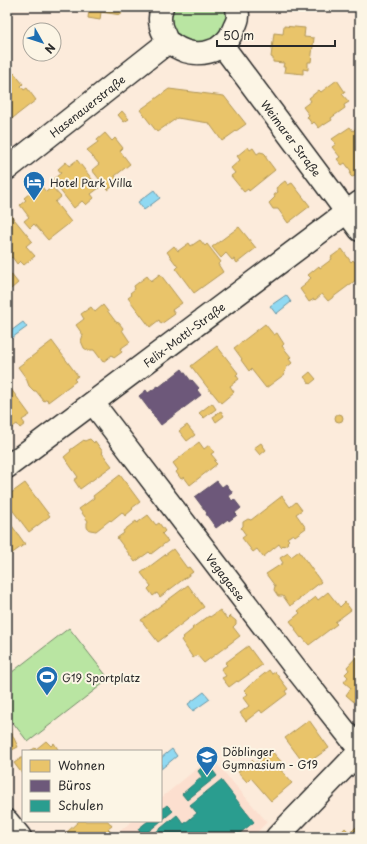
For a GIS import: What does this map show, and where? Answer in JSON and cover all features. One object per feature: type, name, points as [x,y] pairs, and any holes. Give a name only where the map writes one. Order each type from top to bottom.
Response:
[{"type":"street","points":[[162,7],[160,24],[168,42],[180,50],[193,54],[215,50],[222,45],[233,32],[238,18],[237,7]]},
{"type":"street","name":"Hasenauerstraße","points":[[7,169],[168,42]]},
{"type":"street","name":"Weimarer Straße","points":[[222,45],[353,207],[360,230]]},
{"type":"street","name":"Felix-Mottl-Straße","points":[[7,467],[353,207]]},
{"type":"street","name":"Vegagasse","points":[[93,403],[360,751]]},
{"type":"street","points":[[277,837],[360,751]]},
{"type":"street","points":[[7,821],[20,837]]},
{"type":"shaded area","name":"Döblinger Gymnasium - G19","points":[[211,757],[267,822],[252,837],[113,837],[131,822],[162,822],[162,797]]},
{"type":"green space","points":[[171,7],[226,7],[227,17],[225,26],[214,40],[197,44],[181,39],[171,24]]},
{"type":"green space","name":"G19 Sportplatz","points":[[69,628],[109,679],[28,742],[7,715],[7,676]]},
{"type":"water","points":[[154,190],[160,198],[144,210],[138,202]]},
{"type":"water","points":[[286,295],[291,302],[276,314],[270,306]]},
{"type":"water","points":[[23,322],[27,327],[9,340],[7,338],[7,334]]},
{"type":"water","points":[[204,692],[210,699],[193,711],[188,704]]},
{"type":"water","points":[[172,749],[177,756],[162,768],[162,757]]},
{"type":"building: Wohnen","points":[[75,7],[122,7],[121,15],[101,12],[100,20],[88,18],[89,10],[78,8],[78,11],[75,11]]},
{"type":"building: Wohnen","points":[[284,26],[305,28],[304,37],[314,38],[311,62],[308,62],[308,70],[303,69],[303,74],[284,72],[284,63],[273,62],[273,58],[271,57],[274,33],[283,34]]},
{"type":"building: Wohnen","points":[[14,73],[23,84],[21,86],[24,90],[27,88],[36,100],[9,121],[7,119],[7,79]]},
{"type":"building: Wohnen","points":[[337,80],[345,92],[342,94],[349,102],[344,105],[345,108],[331,118],[332,120],[319,128],[314,122],[312,124],[307,117],[309,115],[303,107],[311,101],[309,98],[319,90],[321,92]]},
{"type":"building: Wohnen","points":[[169,89],[224,96],[246,124],[222,141],[209,123],[177,118],[157,132],[140,110]]},
{"type":"building: Wohnen","points":[[122,111],[129,119],[124,122],[118,115]]},
{"type":"building: Wohnen","points":[[360,125],[360,169],[356,172],[355,176],[352,177],[350,175],[351,171],[345,163],[342,165],[337,159],[340,157],[332,147],[336,144],[332,139],[350,127],[353,131]]},
{"type":"building: Wohnen","points":[[105,133],[112,141],[115,138],[123,148],[120,151],[130,164],[115,176],[119,182],[108,190],[92,170],[99,164],[87,150],[98,142],[97,140]]},
{"type":"building: Wohnen","points":[[248,147],[250,150],[253,148],[257,154],[260,152],[264,153],[275,170],[249,191],[248,189],[244,192],[231,176],[235,173],[231,168],[240,160],[237,156]]},
{"type":"building: Wohnen","points":[[77,160],[99,188],[91,194],[94,198],[86,205],[82,201],[74,208],[52,180],[61,173],[58,169],[66,162],[69,166]]},
{"type":"building: Wohnen","points":[[285,181],[288,185],[292,183],[310,206],[288,223],[278,209],[273,209],[269,203],[278,192],[276,188]]},
{"type":"building: Wohnen","points":[[42,187],[46,192],[52,187],[61,197],[55,202],[71,222],[48,240],[34,224],[30,228],[24,221],[29,217],[20,205],[26,200],[24,198],[30,193],[32,195]]},
{"type":"building: Wohnen","points":[[10,214],[32,241],[26,246],[35,256],[24,265],[20,261],[17,264],[12,257],[9,260],[7,257],[7,216]]},
{"type":"building: Wohnen","points":[[239,227],[256,248],[237,263],[226,253],[221,258],[212,247]]},
{"type":"building: Wohnen","points":[[200,240],[205,246],[207,244],[221,262],[218,264],[223,272],[194,293],[176,269],[178,267],[167,252],[174,246],[178,251],[189,243],[191,246]]},
{"type":"building: Wohnen","points":[[342,249],[351,262],[353,260],[360,268],[358,270],[360,277],[328,301],[322,294],[315,300],[314,299],[309,302],[300,289],[311,278],[308,275],[319,266],[320,268],[332,259],[331,257]]},
{"type":"building: Wohnen","points":[[7,269],[18,283],[11,289],[7,283]]},
{"type":"building: Wohnen","points":[[160,274],[182,303],[172,310],[175,314],[161,324],[159,320],[150,327],[128,298],[132,295],[130,293],[135,289],[134,286],[147,276],[151,281]]},
{"type":"building: Wohnen","points":[[103,305],[116,322],[123,328],[122,330],[130,342],[120,349],[122,352],[114,358],[112,355],[103,362],[94,350],[87,350],[84,348],[81,341],[83,335],[76,325],[84,319],[81,314],[91,307],[95,312]]},
{"type":"building: Wohnen","points":[[265,324],[274,335],[277,333],[284,344],[282,346],[291,357],[289,359],[292,363],[286,368],[287,369],[284,372],[285,374],[266,388],[251,369],[249,371],[234,348]]},
{"type":"building: Wohnen","points":[[52,341],[78,376],[74,379],[76,381],[48,402],[47,399],[44,401],[36,391],[29,386],[26,378],[18,367]]},
{"type":"building: Wohnen","points":[[217,346],[238,373],[236,375],[239,379],[230,386],[234,392],[221,403],[191,366]]},
{"type":"building: Wohnen","points":[[310,372],[316,379],[310,384],[304,377]]},
{"type":"building: Wohnen","points":[[8,385],[30,415],[22,420],[25,424],[20,428],[17,424],[7,431],[7,386]]},
{"type":"building: Wohnen","points":[[212,403],[216,409],[204,418],[199,413]]},
{"type":"building: Wohnen","points":[[221,411],[224,416],[216,422],[213,417]]},
{"type":"building: Wohnen","points":[[337,414],[341,414],[343,418],[341,422],[337,422],[335,420],[335,416]]},
{"type":"building: Wohnen","points":[[187,425],[195,435],[187,441],[179,431]]},
{"type":"building: Wohnen","points":[[90,439],[94,443],[95,441],[112,466],[80,489],[74,480],[78,477],[64,457],[71,451],[70,450],[84,440]]},
{"type":"building: Wohnen","points":[[199,442],[204,449],[209,445],[214,452],[211,454],[216,460],[214,461],[217,464],[190,485],[184,477],[181,479],[176,472],[178,470],[173,463]]},
{"type":"building: Wohnen","points":[[261,443],[266,450],[260,455],[254,448]]},
{"type":"building: Wohnen","points":[[120,475],[140,502],[125,516],[122,512],[96,531],[88,529],[88,521],[79,509]]},
{"type":"building: Wohnen","points":[[25,483],[50,516],[29,532],[7,503],[7,496]]},
{"type":"building: Wohnen","points":[[282,496],[290,507],[296,502],[302,510],[296,514],[306,528],[295,536],[293,534],[287,538],[289,540],[287,542],[288,543],[284,546],[283,545],[281,547],[279,544],[263,557],[257,549],[253,552],[242,538],[246,535],[241,528],[243,526],[243,522],[248,519],[251,520]]},
{"type":"building: Wohnen","points":[[148,515],[156,525],[159,523],[165,531],[162,534],[168,541],[151,554],[149,552],[135,562],[117,538],[124,533],[123,531],[136,521],[137,523]]},
{"type":"building: Wohnen","points":[[7,522],[10,523],[25,544],[7,557]]},
{"type":"building: Wohnen","points":[[173,549],[187,568],[189,567],[193,572],[160,597],[157,593],[153,596],[148,589],[151,586],[141,573]]},
{"type":"building: Wohnen","points":[[299,551],[321,582],[290,606],[283,596],[278,596],[274,590],[275,586],[266,574],[283,563],[280,558],[288,553],[291,557]]},
{"type":"building: Wohnen","points":[[188,585],[204,607],[158,642],[141,620]]},
{"type":"building: Wohnen","points":[[328,592],[340,607],[345,602],[351,610],[335,622],[337,624],[309,645],[302,637],[301,638],[290,621],[300,613],[298,611],[316,597],[318,600]]},
{"type":"building: Wohnen","points":[[220,610],[227,619],[230,616],[236,621],[236,624],[233,627],[240,636],[204,663],[197,655],[193,658],[181,640],[193,629],[192,628]]},
{"type":"building: Wohnen","points":[[248,646],[262,665],[229,687],[222,678],[226,676],[221,669],[227,665],[225,663]]},
{"type":"building: Wohnen","points":[[360,653],[360,697],[354,702],[346,695],[351,688],[344,682],[348,677],[345,674],[349,670],[347,667]]},
{"type":"building: Wohnen","points":[[269,670],[272,674],[275,672],[288,689],[285,691],[287,694],[262,713],[260,710],[246,721],[240,713],[249,706],[243,698],[248,694],[244,690]]},
{"type":"building: Wohnen","points":[[309,720],[329,748],[305,765],[285,738]]},
{"type":"building: Wohnen","points":[[7,723],[18,747],[10,751],[7,743]]},
{"type":"building: Wohnen","points":[[46,741],[51,746],[54,743],[58,750],[32,750],[36,749]]},
{"type":"building: Wohnen","points":[[270,749],[285,766],[280,769],[292,783],[271,801],[251,778],[247,782],[238,772],[252,760],[255,763]]},
{"type":"building: Wohnen","points":[[22,758],[22,774],[14,763]]},
{"type":"building: Wohnen","points":[[78,822],[109,822],[112,826],[108,829],[111,832],[105,837],[68,837],[65,834]]},
{"type":"building: Wohnen","points":[[357,826],[360,829],[360,837],[337,837],[345,828],[350,833]]},
{"type":"building: Büros","points":[[182,369],[191,381],[192,380],[199,388],[197,390],[201,395],[161,425],[139,396],[146,390],[148,393],[158,386],[159,387]]},
{"type":"building: Büros","points":[[217,481],[222,487],[226,484],[233,493],[229,496],[232,501],[234,499],[241,508],[235,513],[237,515],[229,521],[228,519],[216,528],[195,497]]},
{"type":"building: Schulen","points":[[207,763],[217,776],[187,800],[182,794],[202,777],[198,771]]},
{"type":"building: Schulen","points":[[221,780],[254,822],[235,837],[217,837],[214,833],[208,837],[150,837],[177,815],[184,824],[197,813],[190,805]]},
{"type":"building: Schulen","points":[[167,805],[173,811],[162,820],[162,809]]},
{"type":"building: Schulen","points":[[147,822],[160,822],[143,836],[138,829]]},
{"type":"place","name":"Hotel Park Villa","points":[[34,202]]},
{"type":"place","name":"G19 Sportplatz","points":[[47,696]]},
{"type":"place","name":"Döblinger Gymnasium - G19","points":[[207,776]]}]
